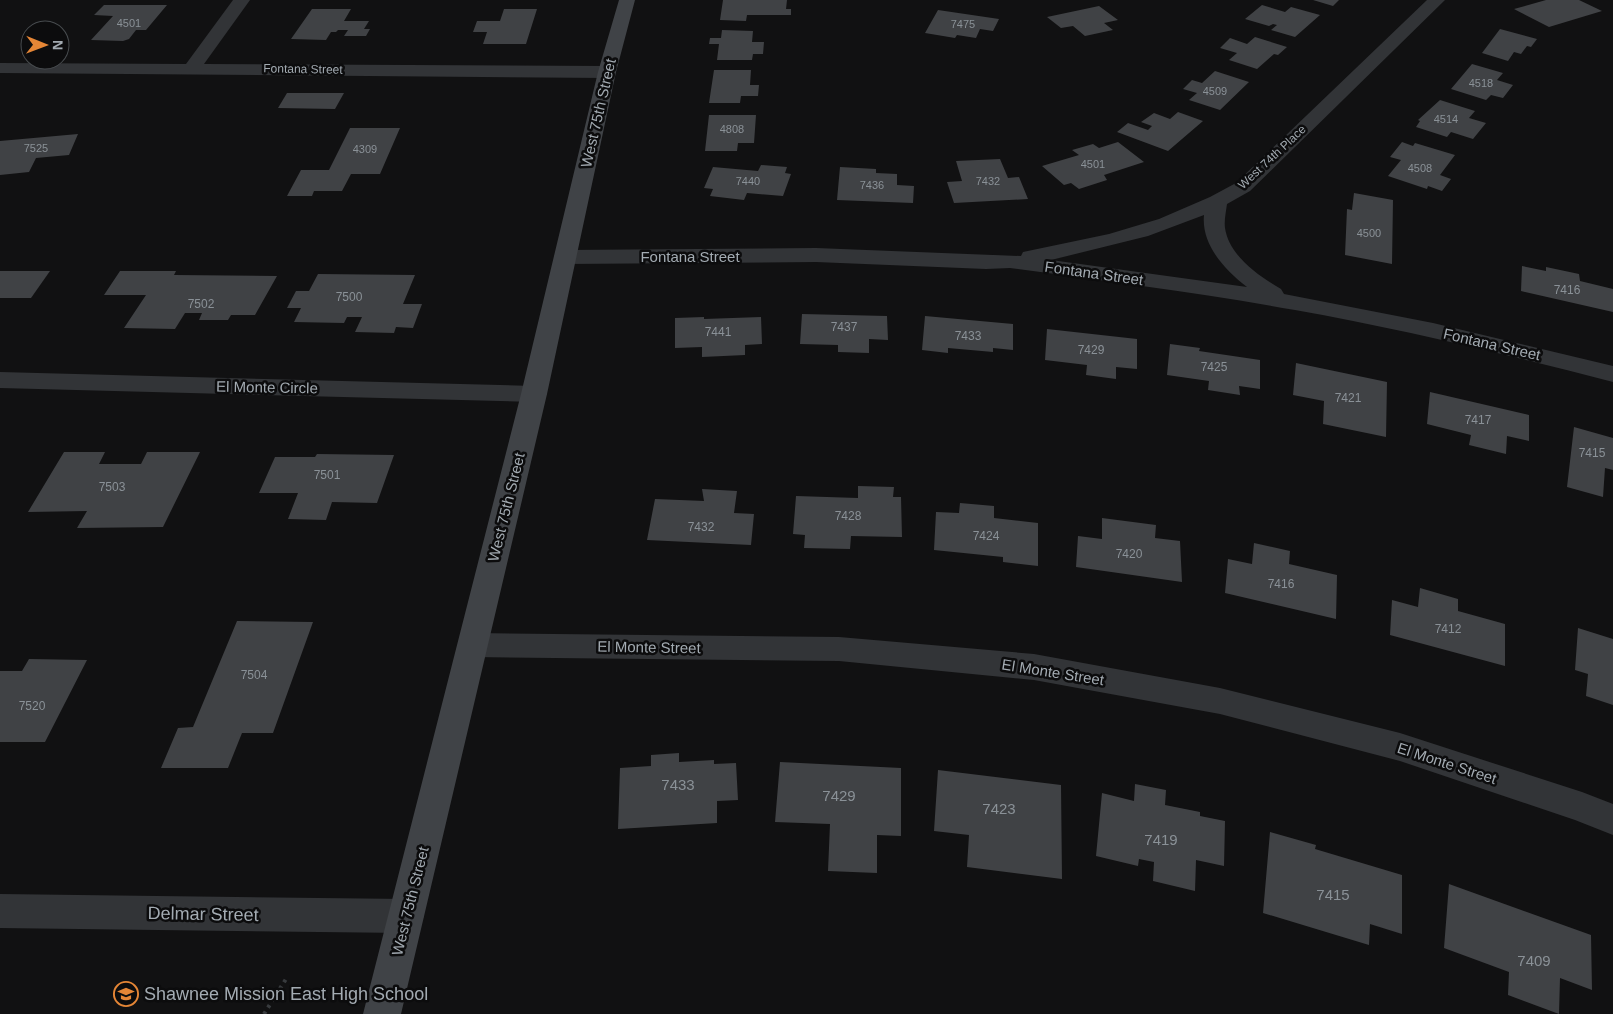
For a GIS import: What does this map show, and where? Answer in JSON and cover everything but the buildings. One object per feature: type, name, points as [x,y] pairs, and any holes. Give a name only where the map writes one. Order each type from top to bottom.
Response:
[{"type":"main road","name":"West 75th Street","points":[[382,1014],[534,394],[607,72],[627,0]]},
{"type":"street","points":[[192,68],[242,0]]},
{"type":"street","name":"West 74th Place","points":[[1010,261],[1127,237],[1185,218],[1217,203],[1243,187],[1436,0]]},
{"type":"street","name":"Fontana Street","points":[[0,68],[607,72]]},
{"type":"street","points":[[1217,203],[1215,230],[1227,256],[1250,281],[1284,300]]},
{"type":"street","name":"Fontana Street","points":[[565,257],[816,255],[986,262],[1010,261],[1284,300],[1475,339],[1613,374]]},
{"type":"street","name":"El Monte Circle","points":[[0,380],[534,394]]},
{"type":"street","name":"El Monte Street","points":[[473,645],[839,649],[1034,667],[1220,700],[1400,747],[1582,807],[1613,820]]},
{"type":"street","name":"Delmar Street","points":[[0,911],[406,916]]},
{"type":"path","points":[[264,1014],[286,979]]},
{"type":"place","name":"Shawnee Mission East High School","points":[[126,994]]}]
